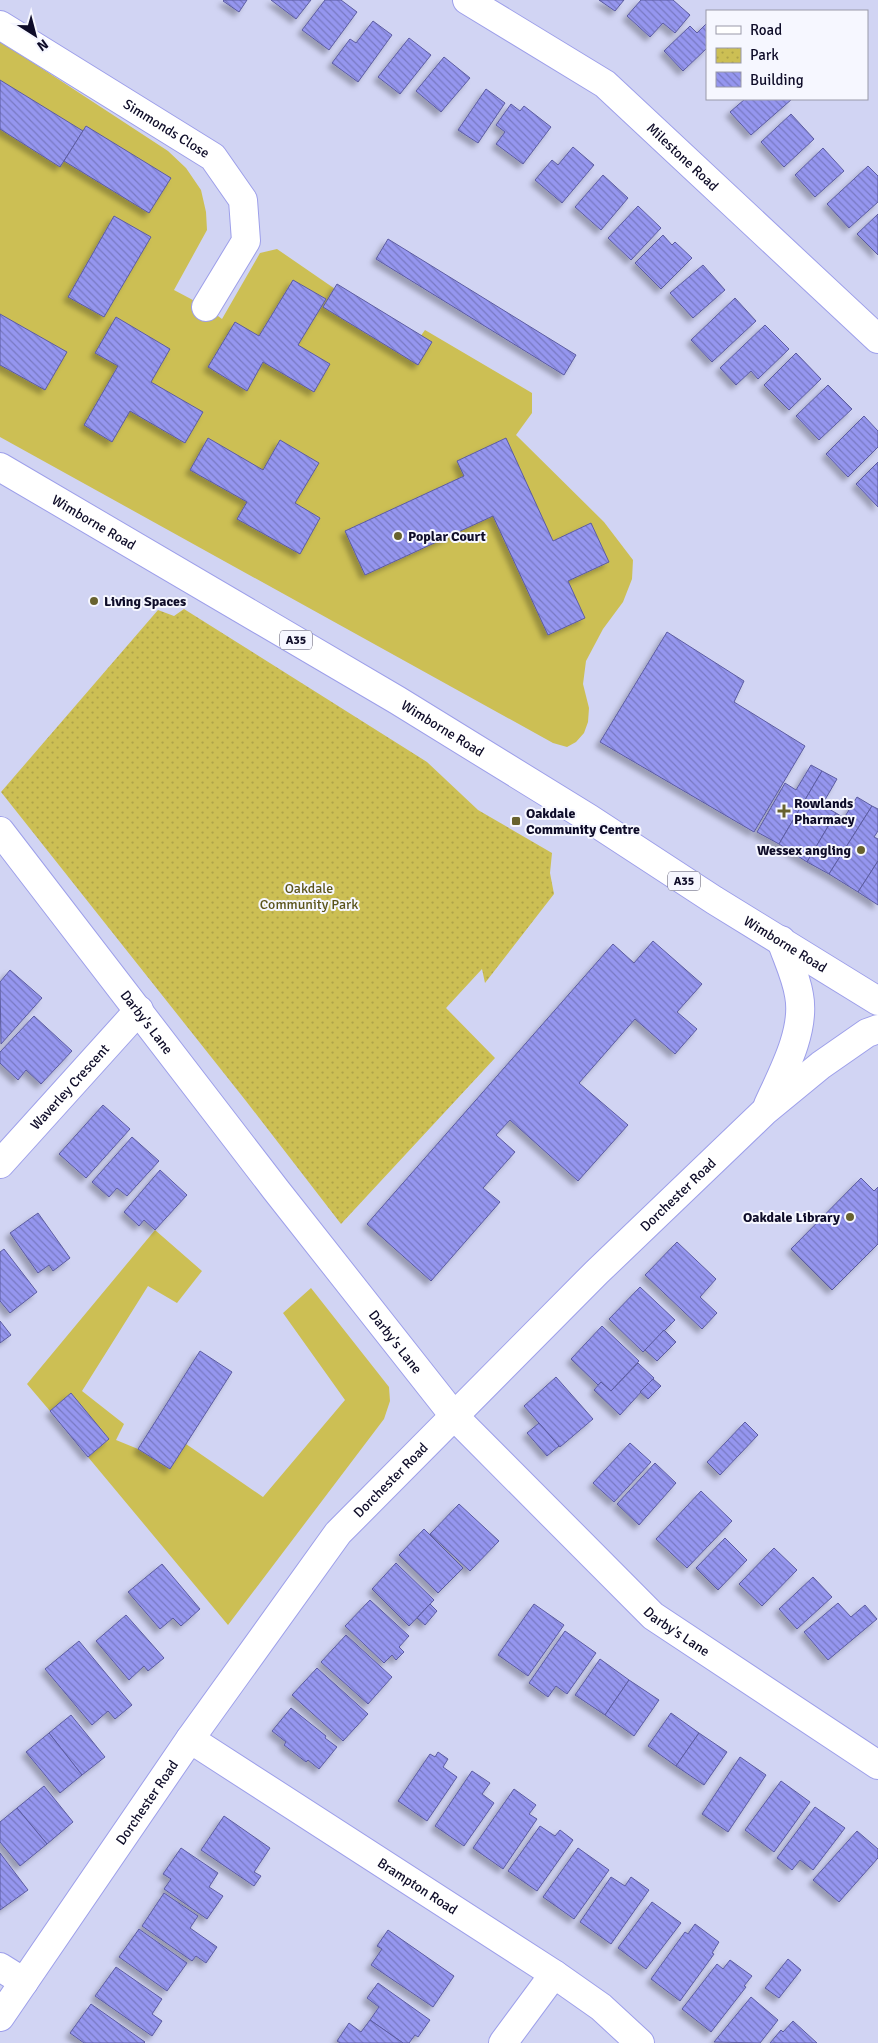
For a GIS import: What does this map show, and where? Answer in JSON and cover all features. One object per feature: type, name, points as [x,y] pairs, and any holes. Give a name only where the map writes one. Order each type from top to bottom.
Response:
[{"type":"main road","name":"Milestone Road","points":[[467,0],[605,84],[878,339]]},
{"type":"main road","name":"Simmonds Close","points":[[0,25],[213,157],[243,200],[246,241],[206,307]]},
{"type":"main road","name":"Wimborne Road","points":[[0,467],[397,700],[590,819],[714,900],[878,1001]]},
{"type":"main road","name":"Darby's Lane","points":[[0,830],[304,1227],[455,1417],[653,1616],[878,1765]]},
{"type":"main road","points":[[765,1111],[791,1054],[799,1026],[800,996],[781,940]]},
{"type":"main road","name":"Waverley Crescent","points":[[0,1164],[139,1010]]},
{"type":"main road","name":"Dorchester Road","points":[[0,2017],[190,1739],[338,1533],[597,1272],[765,1111],[821,1065],[867,1034],[878,1029]]},
{"type":"main road","name":"Brampton Road","points":[[190,1739],[554,1974],[601,2007],[640,2043]]},
{"type":"main road","points":[[0,1967],[24,1982]]},
{"type":"main road","points":[[503,2043],[554,1974]]},
{"type":"green space","points":[[0,41],[168,151],[186,168],[201,190],[206,212],[207,230],[174,290],[206,307],[222,319],[260,253],[277,249],[415,344],[425,330],[532,393],[532,413],[516,435],[604,522],[633,560],[632,579],[623,602],[603,629],[586,661],[583,684],[589,708],[588,722],[584,733],[576,742],[567,747],[553,743],[0,437]]},
{"type":"green space","name":"Oakdale Community Park","points":[[184,609],[427,762],[478,810],[552,853],[550,873],[554,894],[485,983],[482,969],[446,1008],[495,1058],[341,1224],[1,792],[158,610],[174,616]]},
{"type":"green space","points":[[155,1230],[202,1271],[177,1303],[148,1286],[82,1391],[124,1424],[116,1440],[138,1449],[170,1469],[186,1444],[263,1497],[345,1400],[283,1313],[311,1288],[389,1387],[390,1401],[384,1419],[228,1625],[88,1457],[109,1439],[70,1394],[50,1411],[27,1384]]},
{"type":"building","points":[[224,0],[247,0],[239,12]]},
{"type":"building","points":[[271,0],[311,0],[296,19]]},
{"type":"building","points":[[325,0],[341,0],[357,12],[329,50],[302,30]]},
{"type":"building","points":[[599,0],[624,0],[615,11]]},
{"type":"building","points":[[641,0],[673,0],[690,15],[675,33],[663,23],[650,37],[627,16]]},
{"type":"building","points":[[373,21],[392,35],[358,82],[332,63],[350,39],[356,43]]},
{"type":"building","points":[[706,24],[706,49],[683,71],[664,51],[690,26],[697,33]]},
{"type":"building","points":[[409,38],[431,55],[400,94],[378,77]]},
{"type":"building","points":[[444,57],[470,78],[441,112],[416,91]]},
{"type":"building","points":[[0,80],[83,131],[60,167],[0,129]]},
{"type":"building","points":[[486,89],[505,103],[478,143],[458,130]]},
{"type":"building","points":[[744,100],[791,100],[751,135],[730,112]]},
{"type":"building","points":[[511,104],[520,111],[524,106],[551,127],[523,164],[496,144],[505,132],[496,125]]},
{"type":"building","points":[[791,114],[814,139],[784,167],[761,142]]},
{"type":"building","points":[[86,126],[171,178],[149,213],[64,161]]},
{"type":"building","points":[[573,147],[594,165],[562,203],[535,180],[552,160],[558,165]]},
{"type":"building","points":[[823,148],[844,171],[815,197],[795,175]]},
{"type":"building","points":[[868,166],[878,176],[878,202],[849,228],[827,204]]},
{"type":"building","points":[[603,175],[628,198],[601,230],[575,207]]},
{"type":"building","points":[[638,206],[661,228],[631,260],[608,238]]},
{"type":"building","points":[[878,214],[878,255],[857,234]]},
{"type":"building","points":[[114,216],[151,237],[104,317],[68,297]]},
{"type":"building","points":[[663,235],[672,245],[675,242],[692,258],[661,289],[635,263]]},
{"type":"building","points":[[388,239],[576,355],[564,375],[376,259]]},
{"type":"building","points":[[703,265],[725,290],[693,318],[670,293]]},
{"type":"building","points":[[293,280],[326,299],[298,345],[330,364],[314,392],[263,362],[247,391],[208,367],[235,322],[259,336]]},
{"type":"building","points":[[337,284],[432,342],[418,365],[323,307]]},
{"type":"building","points":[[735,298],[756,321],[712,362],[691,340]]},
{"type":"building","points":[[0,314],[67,352],[45,390],[0,365]]},
{"type":"building","points":[[116,317],[170,349],[151,382],[203,412],[185,443],[130,411],[112,442],[84,425],[118,366],[95,353]]},
{"type":"building","points":[[765,325],[789,349],[758,379],[751,371],[736,385],[720,368]]},
{"type":"building","points":[[796,353],[821,379],[789,410],[764,385]]},
{"type":"building","points":[[828,385],[852,409],[819,440],[796,416]]},
{"type":"building","points":[[864,416],[878,431],[878,447],[848,477],[826,454]]},
{"type":"building","points":[[208,438],[263,470],[280,440],[319,463],[295,503],[320,518],[300,554],[237,519],[247,502],[190,470]]},
{"type":"building","name":"Poplar Court","points":[[506,438],[553,541],[591,523],[609,562],[568,581],[585,618],[548,635],[493,516],[365,575],[345,531],[464,476],[457,461]]},
{"type":"building","points":[[878,462],[878,507],[856,484]]},
{"type":"building","points":[[667,632],[744,681],[734,702],[805,746],[754,832],[600,742]]},
{"type":"building","name":"Rowlands Pharmacy","points":[[811,765],[822,771],[779,844],[757,832],[785,783],[796,790]]},
{"type":"building","points":[[822,771],[837,779],[822,805],[836,813],[807,862],[779,844]]},
{"type":"building","points":[[857,797],[872,806],[829,874],[807,862],[836,813],[844,818]]},
{"type":"building","name":"Wessex angling","points":[[872,806],[878,809],[878,831],[874,837],[878,839],[878,861],[858,892],[829,874]]},
{"type":"building","points":[[878,861],[878,905],[858,892]]},
{"type":"building","points":[[653,941],[702,984],[677,1012],[697,1029],[675,1054],[635,1019],[579,1083],[628,1125],[578,1181],[510,1120],[496,1135],[515,1152],[483,1188],[500,1202],[431,1281],[367,1224],[613,944],[634,963]]},
{"type":"building","points":[[10,970],[42,998],[1,1044],[0,982]]},
{"type":"building","points":[[34,1016],[72,1051],[41,1084],[26,1070],[18,1080],[0,1063],[0,1052]]},
{"type":"building","points":[[103,1105],[130,1129],[86,1178],[59,1154]]},
{"type":"building","points":[[132,1137],[159,1161],[127,1196],[117,1188],[109,1197],[92,1182]]},
{"type":"building","points":[[160,1170],[187,1195],[155,1230],[144,1220],[139,1226],[124,1212]]},
{"type":"building","name":"Oakdale Library","points":[[861,1178],[874,1191],[878,1187],[878,1244],[832,1290],[791,1249]]},
{"type":"building","points":[[38,1213],[70,1258],[53,1271],[49,1265],[38,1273],[10,1233]]},
{"type":"building","points":[[677,1242],[716,1279],[700,1297],[717,1313],[702,1329],[645,1275]]},
{"type":"building","points":[[4,1249],[37,1292],[10,1313],[0,1301],[0,1252]]},
{"type":"building","points":[[640,1287],[675,1320],[643,1352],[609,1319]]},
{"type":"building","points":[[0,1321],[11,1335],[0,1343]]},
{"type":"building","points":[[602,1326],[639,1361],[611,1391],[601,1382],[598,1385],[571,1359]]},
{"type":"building","points":[[664,1330],[676,1342],[657,1361],[645,1350]]},
{"type":"building","points":[[200,1351],[232,1372],[170,1469],[138,1449]]},
{"type":"building","points":[[638,1363],[654,1378],[620,1415],[594,1390],[601,1382],[611,1391]]},
{"type":"building","points":[[556,1377],[593,1419],[560,1447],[524,1406]]},
{"type":"building","points":[[653,1379],[661,1386],[648,1399],[640,1392]]},
{"type":"building","points":[[71,1393],[109,1439],[88,1457],[50,1411]]},
{"type":"building","points":[[745,1422],[758,1435],[720,1475],[707,1462]]},
{"type":"building","points":[[539,1423],[559,1446],[547,1456],[527,1433]]},
{"type":"building","points":[[630,1443],[651,1462],[614,1502],[593,1483]]},
{"type":"building","points":[[655,1463],[676,1483],[639,1525],[617,1504]]},
{"type":"building","points":[[701,1491],[732,1521],[687,1568],[656,1539]]},
{"type":"building","points":[[459,1504],[499,1541],[470,1571],[430,1534]]},
{"type":"building","points":[[424,1529],[463,1568],[438,1593],[399,1555]]},
{"type":"building","points":[[725,1538],[747,1560],[718,1590],[696,1568]]},
{"type":"building","points":[[774,1548],[797,1570],[762,1606],[739,1584]]},
{"type":"building","points":[[396,1563],[434,1600],[409,1626],[372,1589]]},
{"type":"building","points":[[162,1564],[200,1609],[181,1626],[173,1618],[160,1629],[128,1592]]},
{"type":"building","points":[[813,1577],[832,1597],[797,1629],[779,1609]]},
{"type":"building","points":[[370,1600],[409,1636],[399,1647],[404,1652],[396,1660],[392,1655],[384,1663],[345,1626]]},
{"type":"building","points":[[838,1603],[851,1617],[865,1605],[877,1619],[828,1660],[804,1632]]},
{"type":"building","points":[[430,1604],[437,1611],[425,1625],[417,1618]]},
{"type":"building","points":[[534,1604],[564,1625],[528,1676],[498,1655]]},
{"type":"building","points":[[126,1615],[164,1658],[148,1671],[144,1666],[129,1680],[96,1641]]},
{"type":"building","points":[[565,1631],[596,1653],[567,1694],[556,1686],[548,1697],[529,1683]]},
{"type":"building","points":[[346,1635],[392,1677],[368,1704],[321,1662]]},
{"type":"building","points":[[79,1641],[132,1705],[115,1719],[108,1711],[92,1725],[45,1669]]},
{"type":"building","points":[[600,1659],[629,1680],[605,1715],[575,1695]]},
{"type":"building","points":[[317,1668],[368,1714],[343,1741],[292,1695]]},
{"type":"building","points":[[629,1680],[659,1700],[634,1736],[605,1715]]},
{"type":"building","points":[[291,1708],[337,1747],[319,1769],[308,1760],[306,1762],[284,1745],[286,1742],[272,1731]]},
{"type":"building","points":[[671,1713],[699,1733],[676,1766],[648,1746]]},
{"type":"building","points":[[71,1715],[105,1757],[82,1775],[49,1733]]},
{"type":"building","points":[[49,1733],[82,1775],[60,1793],[26,1752]]},
{"type":"building","points":[[699,1733],[727,1752],[704,1785],[676,1766]]},
{"type":"building","points":[[438,1752],[448,1759],[443,1767],[457,1777],[427,1821],[398,1801],[430,1754],[435,1757]]},
{"type":"building","points":[[740,1757],[766,1775],[728,1832],[702,1814]]},
{"type":"building","points":[[472,1771],[490,1783],[482,1794],[494,1803],[464,1846],[435,1826]]},
{"type":"building","points":[[781,1781],[810,1802],[774,1852],[745,1830]]},
{"type":"building","points":[[44,1786],[73,1822],[47,1844],[17,1808]]},
{"type":"building","points":[[514,1789],[536,1805],[529,1814],[537,1819],[503,1869],[473,1848]]},
{"type":"building","points":[[815,1807],[845,1828],[813,1870],[800,1860],[792,1870],[777,1858]]},
{"type":"building","points":[[17,1808],[47,1844],[20,1866],[0,1842],[0,1822]]},
{"type":"building","points":[[224,1816],[270,1848],[254,1872],[261,1876],[254,1886],[201,1850]]},
{"type":"building","points":[[540,1826],[555,1836],[560,1830],[573,1840],[537,1891],[508,1871]]},
{"type":"building","points":[[857,1831],[878,1849],[878,1858],[839,1902],[813,1880]]},
{"type":"building","points":[[181,1848],[218,1873],[209,1887],[223,1896],[207,1919],[164,1889],[171,1879],[163,1874]]},
{"type":"building","points":[[578,1848],[609,1870],[574,1919],[543,1897]]},
{"type":"building","points":[[0,1853],[28,1890],[0,1910]]},
{"type":"building","points":[[611,1877],[625,1886],[631,1877],[649,1890],[611,1944],[580,1922]]},
{"type":"building","points":[[164,1893],[198,1916],[190,1928],[217,1947],[206,1963],[196,1956],[192,1961],[142,1926]]},
{"type":"building","points":[[652,1902],[681,1923],[646,1969],[618,1948]]},
{"type":"building","points":[[695,1924],[719,1942],[712,1953],[714,1954],[680,2001],[651,1979],[685,1932],[688,1934]]},
{"type":"building","points":[[139,1929],[187,1963],[167,1991],[119,1957]]},
{"type":"building","points":[[388,1930],[454,1976],[433,2007],[371,1965],[382,1949],[377,1946]]},
{"type":"building","points":[[788,1959],[801,1970],[779,1998],[765,1988]]},
{"type":"building","points":[[730,1960],[752,1976],[744,1986],[746,1987],[711,2032],[682,2009],[717,1964],[723,1969]]},
{"type":"building","points":[[116,1967],[162,1999],[152,2014],[162,2021],[152,2036],[95,1996]]},
{"type":"building","points":[[378,1983],[430,2020],[418,2037],[415,2035],[409,2043],[403,2043],[370,2020],[379,2007],[367,1998]]},
{"type":"building","points":[[751,1997],[778,2020],[760,2043],[714,2042]]},
{"type":"building","points":[[91,2004],[145,2042],[84,2043],[70,2033]]},
{"type":"building","points":[[370,2020],[403,2043],[340,2043],[337,2041],[349,2023],[361,2032]]},
{"type":"building","points":[[793,2021],[817,2043],[770,2043],[781,2030],[783,2032]]},
{"type":"place","name":"Poplar Court","points":[[398,536]]},
{"type":"place","name":"Living Spaces","points":[[94,601]]},
{"type":"place","name":"Rowlands Pharmacy","points":[[784,811]]},
{"type":"place","name":"Oakdale Community Centre","points":[[516,821]]},
{"type":"place","name":"Wessex angling","points":[[861,850]]},
{"type":"place","name":"Oakdale Library","points":[[850,1217]]}]
